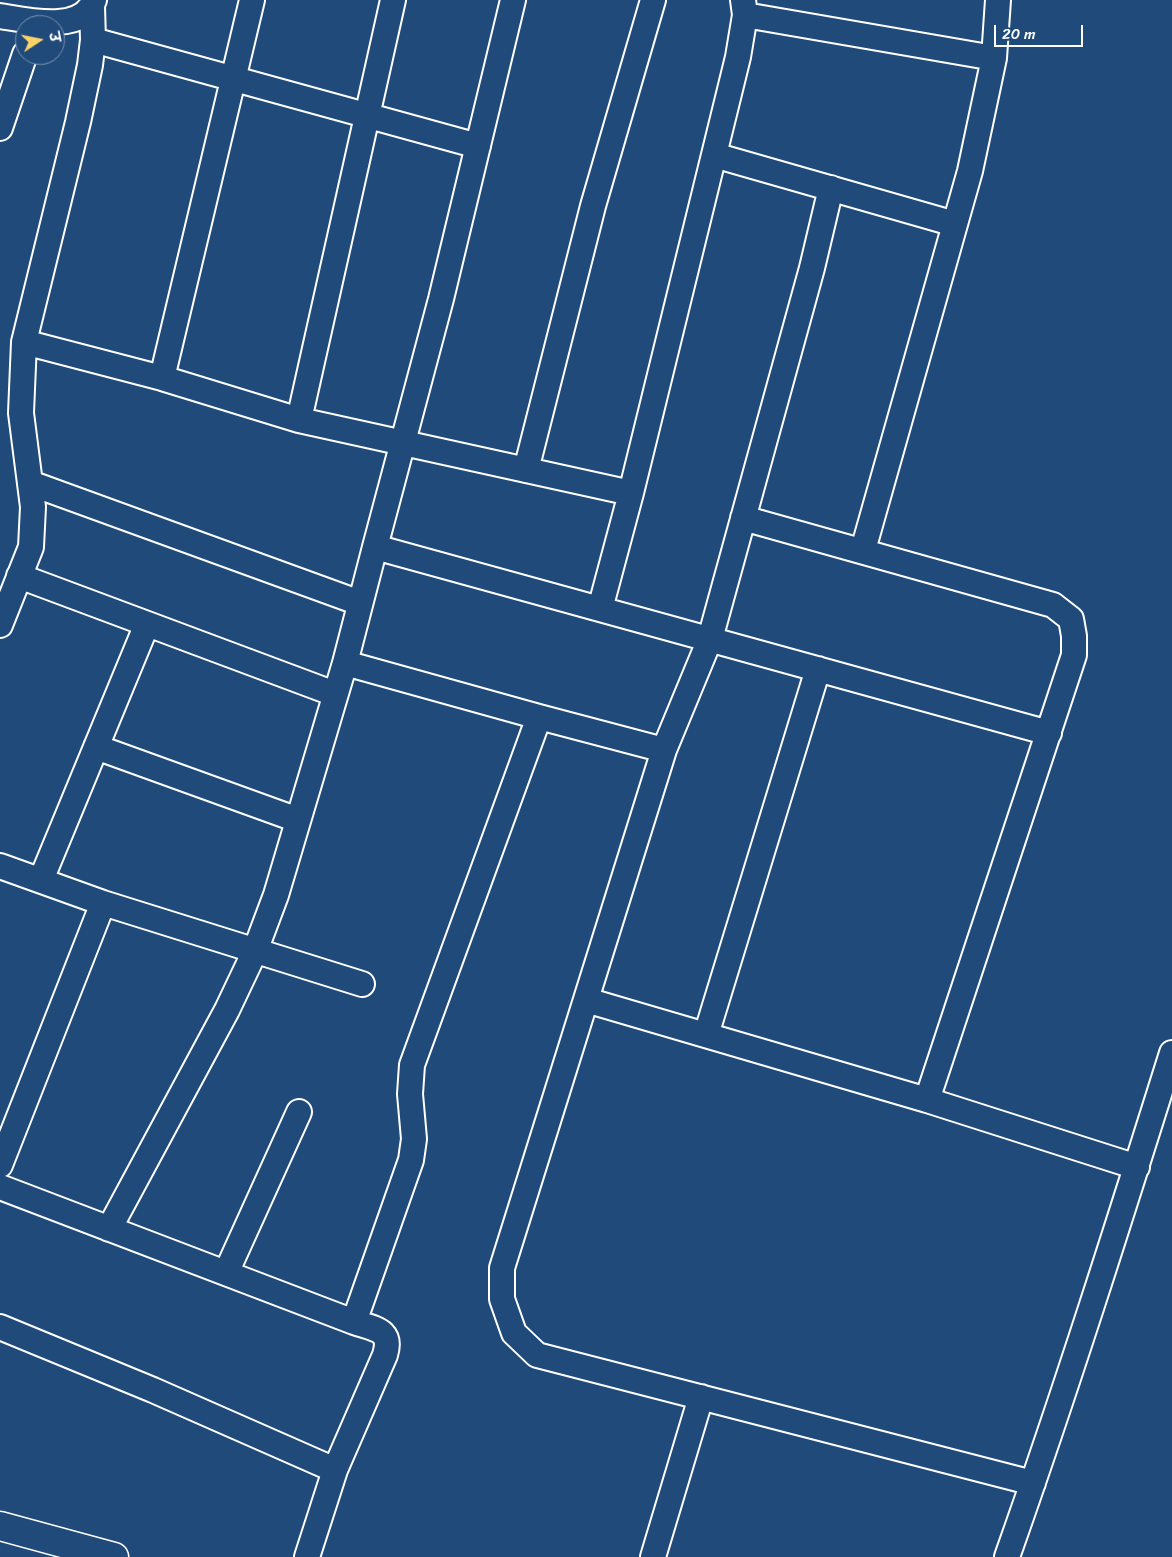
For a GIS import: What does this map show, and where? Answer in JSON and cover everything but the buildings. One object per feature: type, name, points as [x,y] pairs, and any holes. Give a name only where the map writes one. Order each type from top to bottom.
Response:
[{"type":"main road","points":[[0,1526],[112,1557]]},
{"type":"street","points":[[162,378],[252,0]]},
{"type":"street","points":[[299,420],[393,0]]},
{"type":"street","points":[[109,1229],[198,1065],[256,951],[276,895],[345,663],[403,444],[441,299],[513,0]]},
{"type":"street","points":[[526,470],[593,206],[653,0]]},
{"type":"street","points":[[863,550],[970,171],[994,58],[998,0]]},
{"type":"street","points":[[65,22],[82,16],[93,3]]},
{"type":"street","points":[[0,625],[31,547],[33,507],[30,483],[11,410],[24,342],[78,122],[90,64],[93,40],[93,3]]},
{"type":"street","points":[[600,609],[632,493],[738,57],[744,8],[994,58]]},
{"type":"street","points":[[0,16],[15,19]]},
{"type":"street","points":[[93,40],[478,146]]},
{"type":"street","points":[[0,128],[21,65]]},
{"type":"street","points":[[714,155],[955,224]]},
{"type":"street","points":[[831,188],[812,268],[710,640],[664,750],[502,1268],[502,1298],[514,1333],[537,1355],[1033,1483]]},
{"type":"street","points":[[24,342],[162,378],[299,420],[632,493]]},
{"type":"street","points":[[30,483],[360,604]]},
{"type":"street","points":[[743,518],[863,550],[1053,605],[1071,619],[1074,636],[1074,655],[927,1100]]},
{"type":"street","points":[[375,548],[1049,733]]},
{"type":"street","points":[[19,576],[336,694]]},
{"type":"street","points":[[40,880],[147,624]]},
{"type":"street","points":[[345,663],[664,750]]},
{"type":"street","points":[[706,1035],[818,669]]},
{"type":"street","points":[[354,1322],[411,1160],[414,1139],[410,1094],[412,1065],[539,717]]},
{"type":"street","points":[[96,747],[298,820]]},
{"type":"street","points":[[0,866],[103,903],[362,984]]},
{"type":"street","points":[[0,1164],[103,903]]},
{"type":"street","points":[[586,1000],[927,1100],[1137,1167]]},
{"type":"street","points":[[1007,1557],[1137,1167],[1172,1053]]},
{"type":"street","points":[[226,1273],[299,1112]]},
{"type":"street","points":[[0,1187],[354,1322],[380,1330],[386,1336],[388,1344],[335,1470],[307,1557]]},
{"type":"street","points":[[0,1327],[153,1390],[335,1470]]},
{"type":"street","points":[[653,1557],[701,1397]]}]
